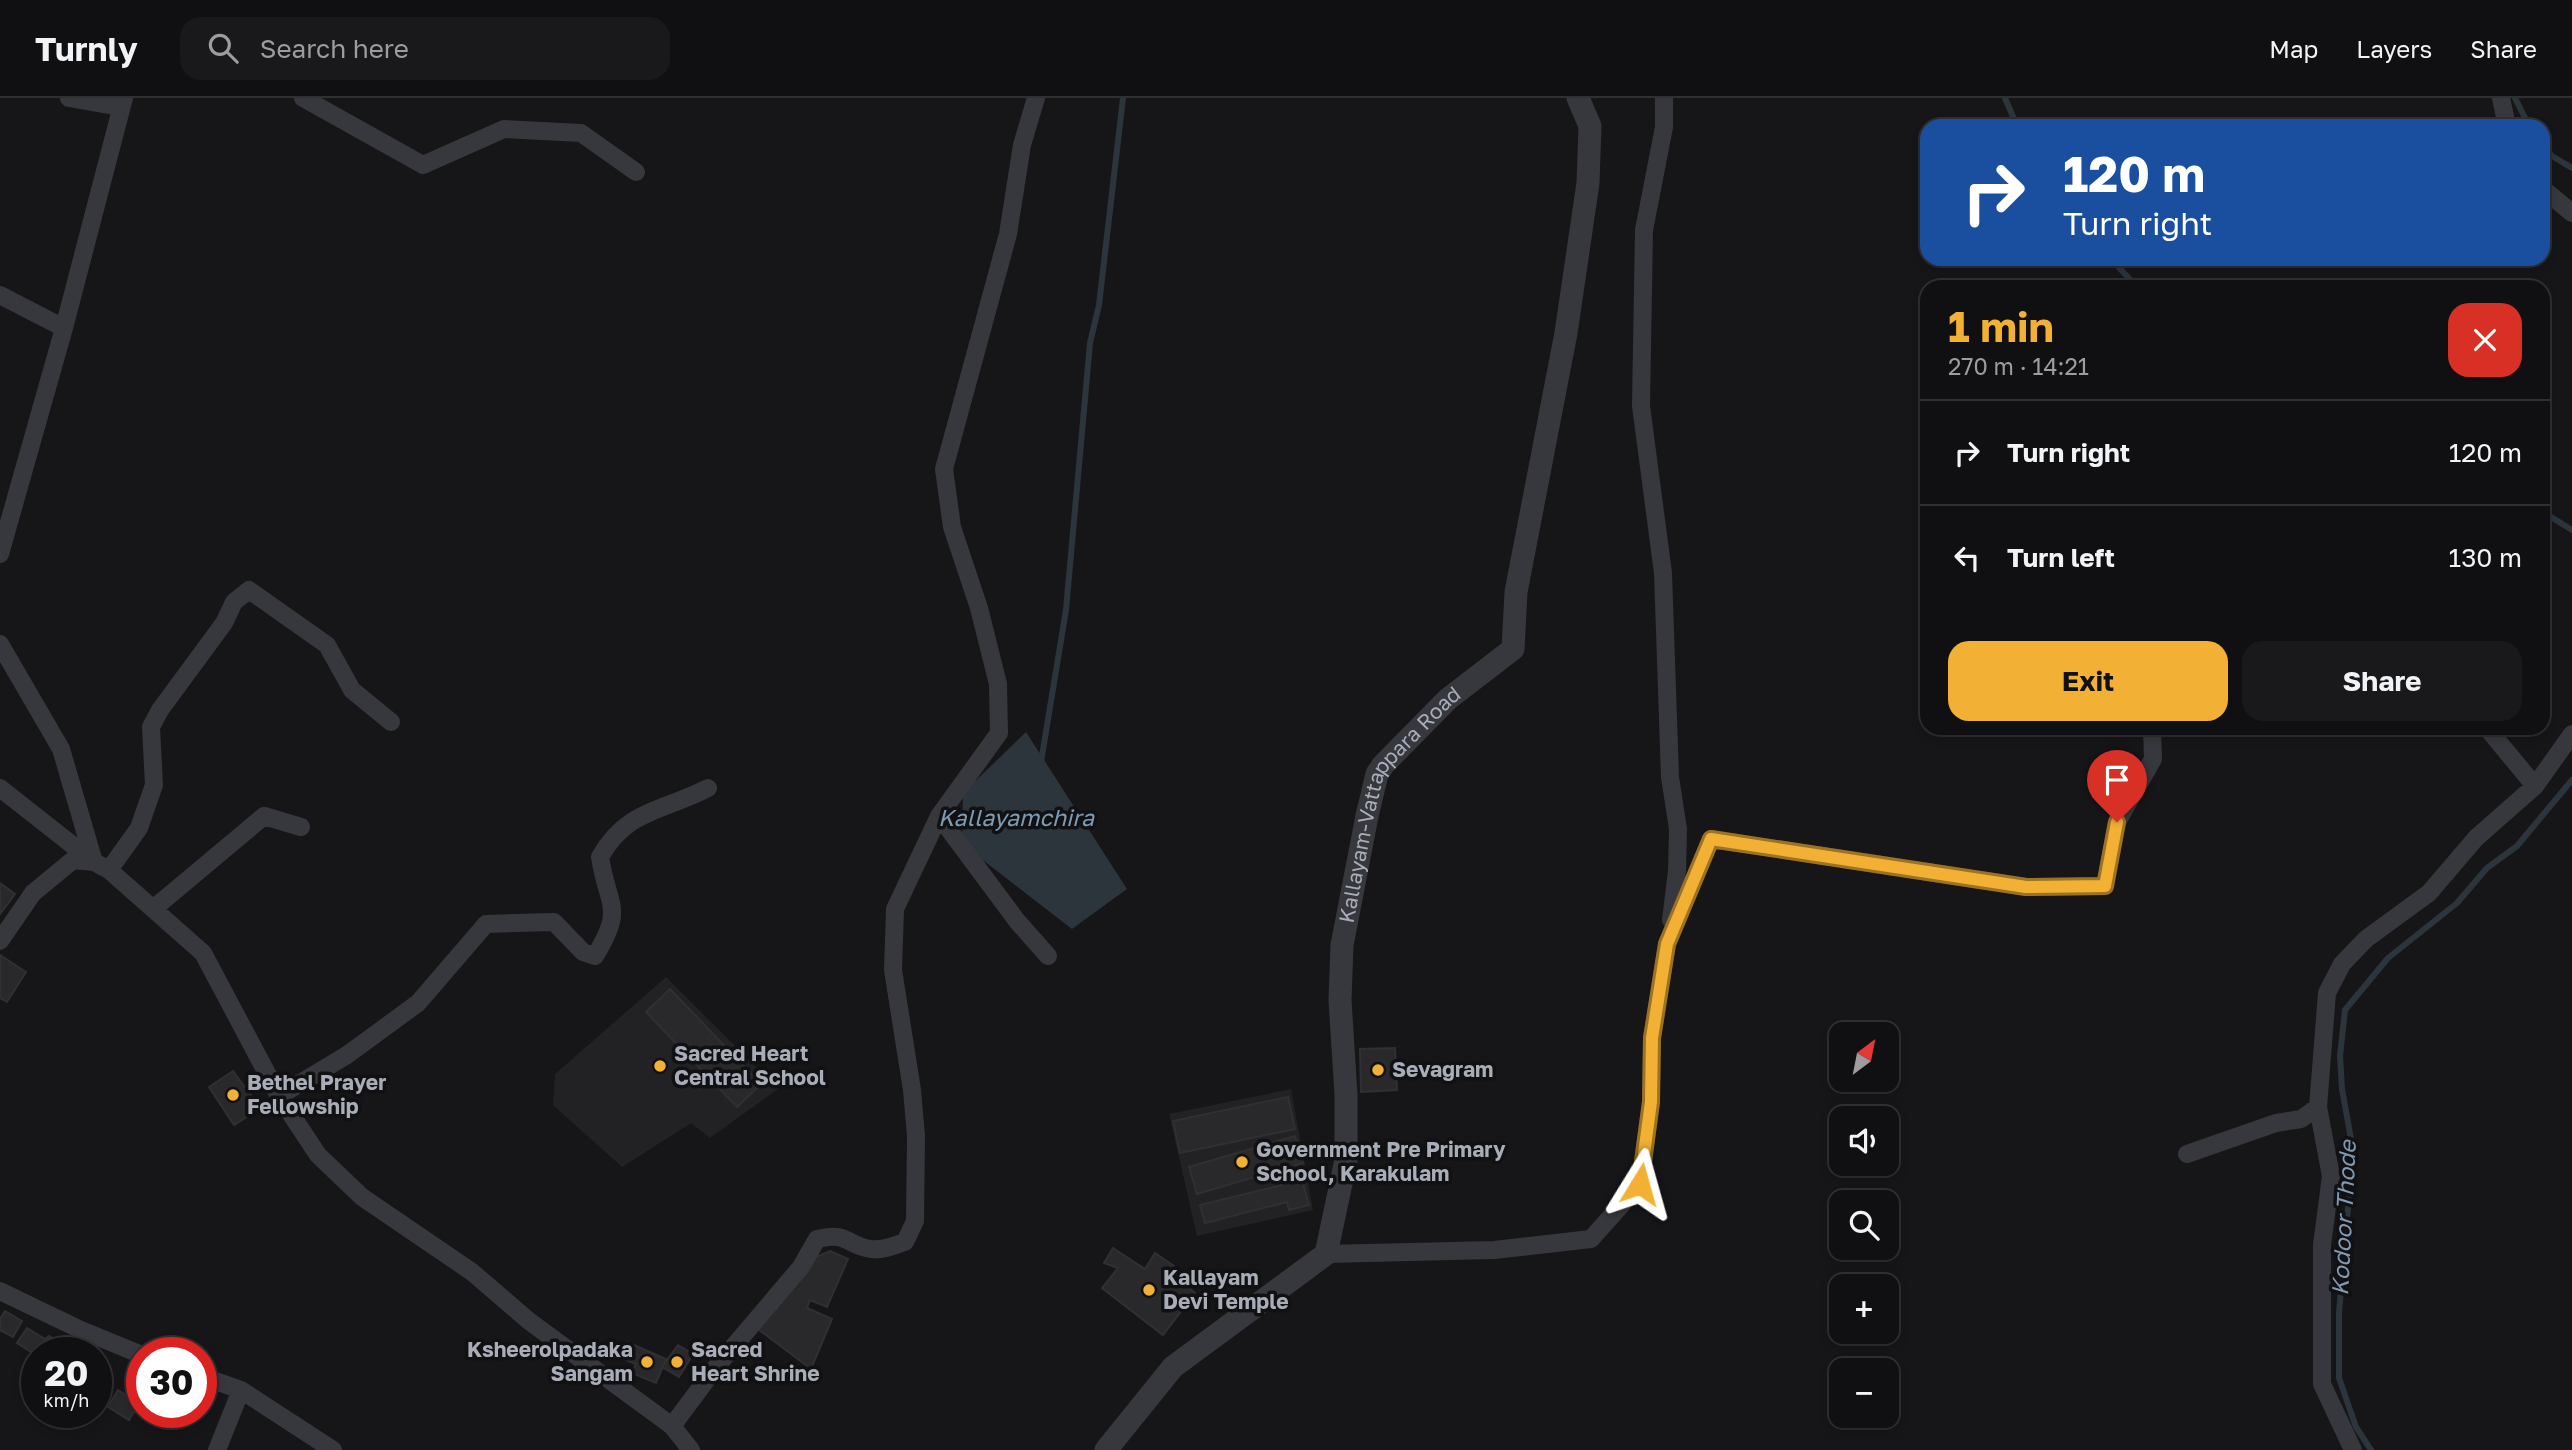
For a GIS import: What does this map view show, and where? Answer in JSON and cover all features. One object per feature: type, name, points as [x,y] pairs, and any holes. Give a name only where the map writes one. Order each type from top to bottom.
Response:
[{"type":"street","points":[[0,554],[64,328],[122,102],[69,98]]},
{"type":"street","points":[[303,98],[423,165],[504,129],[581,132],[636,172]]},
{"type":"street","points":[[671,1426],[716,1367],[801,1267],[817,1239],[833,1235],[871,1249],[891,1247],[905,1242],[915,1221],[916,1136],[912,1090],[893,970],[895,909],[939,816],[999,733],[998,684],[979,608],[952,527],[944,469],[1008,234],[1021,145],[1036,98]]},
{"type":"street","name":"Kallayam-Vattappara Road","points":[[1326,1254],[1346,1160],[1346,1095],[1340,1000],[1342,945],[1377,774],[1448,699],[1513,649],[1516,592],[1566,333],[1586,195],[1591,135],[1578,98]]},
{"type":"street","points":[[1106,1450],[1173,1367],[1326,1254],[1494,1250],[1591,1239],[1640,1184],[1651,1102],[1652,1038],[1677,872],[1678,829],[1670,777],[1663,573],[1641,406],[1644,230],[1664,127],[1664,98]]},
{"type":"street","points":[[2501,98],[2506,119]]},
{"type":"street","points":[[2550,195],[2572,213]]},
{"type":"street","points":[[0,295],[64,328]]},
{"type":"street","points":[[102,866],[139,828],[154,785],[151,727],[160,710],[224,622],[234,603],[249,590],[327,645],[352,691],[391,722]]},
{"type":"street","points":[[0,644],[61,748],[102,866]]},
{"type":"street","points":[[2353,1450],[2322,1384],[2322,1245],[2331,1176],[2318,1107],[2328,993],[2342,964],[2366,939],[2429,893],[2476,838],[2535,786],[2572,734]]},
{"type":"street","points":[[1667,944],[1711,839],[2026,887],[2105,886],[2117,822],[2153,759],[2152,735]]},
{"type":"street","points":[[2493,735],[2535,786]]},
{"type":"street","points":[[279,1096],[347,1055],[418,1003],[486,924],[554,922],[583,952],[595,956],[609,932],[614,912],[600,857],[610,839],[646,811],[708,788]]},
{"type":"street","points":[[4,792],[102,866],[203,953],[279,1096],[318,1156],[362,1197],[472,1272],[529,1321],[671,1426],[691,1450]]},
{"type":"street","points":[[153,909],[264,816],[301,827]]},
{"type":"street","points":[[939,816],[1017,921],[1048,956]]},
{"type":"street","points":[[0,941],[33,893],[73,860],[102,866]]},
{"type":"street","points":[[2187,1154],[2276,1123],[2301,1119],[2318,1107]]},
{"type":"street","points":[[0,1291],[80,1331],[126,1349]]},
{"type":"street","points":[[217,1381],[242,1390],[333,1450]]},
{"type":"street","points":[[217,1450],[242,1390]]},
{"type":"shaded area","name":"Sacred Heart Central School","points":[[666,977],[778,1089],[710,1138],[691,1123],[622,1167],[553,1105],[555,1074]]},
{"type":"shaded area","name":"Government Pre Primary School, Karakulam","points":[[1291,1089],[1313,1210],[1197,1236],[1169,1114]]},
{"type":"water","name":"Kallayamchira","points":[[1026,732],[1127,889],[1072,929],[962,844],[963,793]]},
{"type":"building","points":[[0,883],[15,894],[0,914]]},
{"type":"building","points":[[0,955],[26,972],[7,1002],[0,998]]},
{"type":"building","points":[[670,989],[761,1084],[737,1107],[646,1012]]},
{"type":"building","name":"Sevagram","points":[[1395,1048],[1397,1090],[1361,1092],[1360,1049]]},
{"type":"building","name":"Bethel Prayer Fellowship","points":[[233,1071],[260,1108],[234,1125],[209,1087]]},
{"type":"building","points":[[1288,1097],[1295,1129],[1180,1153],[1173,1121]]},
{"type":"building","points":[[1295,1136],[1303,1163],[1197,1194],[1189,1167]]},
{"type":"building","points":[[1300,1172],[1309,1205],[1289,1210],[1287,1202],[1205,1223],[1200,1205],[1282,1185],[1279,1177]]},
{"type":"building","name":"Kallayam Devi Temple","points":[[1113,1248],[1145,1269],[1155,1253],[1174,1266],[1173,1275],[1195,1293],[1163,1335],[1102,1288],[1118,1268],[1104,1263]]},
{"type":"building","points":[[830,1251],[848,1259],[827,1307],[810,1300],[807,1308],[832,1319],[811,1369],[758,1329],[811,1259]]},
{"type":"building","points":[[5,1311],[22,1321],[13,1337],[0,1330],[0,1319]]},
{"type":"building","points":[[27,1328],[42,1337],[21,1337]]},
{"type":"building","name":"Ksheerolpadaka Sangam","points":[[627,1342],[666,1359],[656,1383],[632,1373],[636,1364],[621,1358]]},
{"type":"building","name":"Sacred Heart Shrine","points":[[678,1345],[693,1354],[679,1377],[662,1367]]},
{"type":"building","points":[[118,1390],[126,1395],[126,1418],[112,1409],[112,1400]]},
{"type":"waterway","points":[[1041,762],[1066,610],[1090,343],[1099,305],[1123,98]]},
{"type":"waterway","points":[[2005,98],[2014,119]]},
{"type":"waterway","name":"Kodoor Thode","points":[[2515,98],[2526,119]]},
{"type":"waterway","name":"Kodoor Thode","points":[[2550,154],[2572,168]]},
{"type":"waterway","points":[[2118,266],[2130,280]]},
{"type":"waterway","points":[[2550,516],[2572,530]]},
{"type":"waterway","name":"Kodoor Thode","points":[[2371,1450],[2356,1427],[2339,1378],[2339,1313],[2353,1150],[2342,1089],[2340,1056],[2345,1010],[2388,958],[2457,903],[2487,868],[2517,846],[2572,780]]},
{"type":"place","name":"Sacred Heart Central School","points":[[660,1066]]},
{"type":"place","name":"Sevagram","points":[[1378,1070]]},
{"type":"place","name":"Bethel Prayer Fellowship","points":[[233,1095]]},
{"type":"place","name":"Government Pre Primary School, Karakulam","points":[[1242,1162]]},
{"type":"place","name":"Kallayam Devi Temple","points":[[1149,1290]]},
{"type":"place","name":"Ksheerolpadaka Sangam","points":[[647,1362]]},
{"type":"place","name":"Sacred Heart Shrine","points":[[677,1362]]},
{"type":"route","points":[[1640,1184],[1651,1102],[1652,1038],[1667,944],[1711,839],[2026,887],[2105,886],[2117,822]]}]
